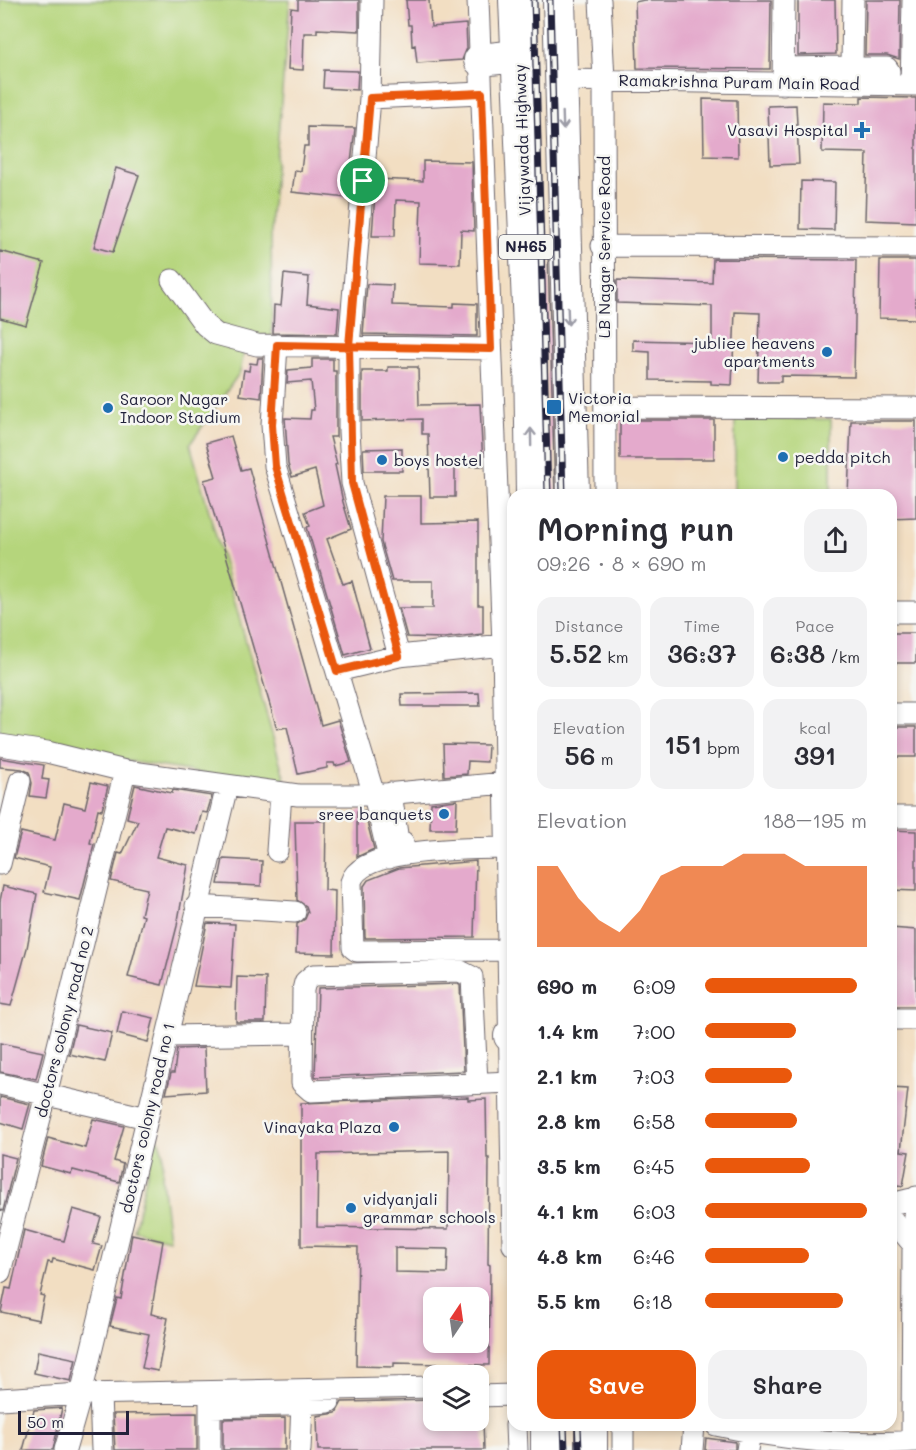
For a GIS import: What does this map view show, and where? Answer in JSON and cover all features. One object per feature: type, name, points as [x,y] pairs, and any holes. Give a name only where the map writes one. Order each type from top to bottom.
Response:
[{"type":"highway","name":"Vijaywada Highway","points":[[515,0],[530,352],[532,489]]},
{"type":"highway","name":"NH65","points":[[559,0],[573,489]]},
{"type":"highway","points":[[480,60],[518,56]]},
{"type":"highway","points":[[547,1431],[547,1450]]},
{"type":"highway","points":[[591,1431],[591,1450]]},
{"type":"street","points":[[372,0],[370,98],[349,346],[352,483],[399,656]]},
{"type":"street","points":[[478,0],[503,645],[507,896]]},
{"type":"street","name":"LB Nagar Service Road","points":[[600,0],[604,80],[605,489]]},
{"type":"street","points":[[775,0],[780,79]]},
{"type":"street","points":[[780,79],[784,0]]},
{"type":"street","points":[[846,0],[846,76]]},
{"type":"street","points":[[853,0],[852,64],[860,68],[887,68],[889,71],[888,84]]},
{"type":"street","points":[[913,0],[913,85]]},
{"type":"street","name":"Ramakrishna Puram Main Road","points":[[562,80],[780,79],[846,76],[888,84],[913,85]]},
{"type":"street","points":[[370,98],[482,93]]},
{"type":"street","points":[[603,246],[916,247]]},
{"type":"street","points":[[172,280],[205,325],[216,334],[257,345],[491,349]]},
{"type":"street","points":[[277,345],[272,425],[275,466],[302,581],[332,682],[382,794],[400,841],[506,841]]},
{"type":"street","points":[[605,407],[916,408]]},
{"type":"street","points":[[897,612],[916,612]]},
{"type":"street","points":[[332,682],[399,656],[503,645]]},
{"type":"street","points":[[897,714],[916,714]]},
{"type":"street","points":[[0,745],[47,752],[125,771],[281,793],[382,794],[505,783]]},
{"type":"street","name":"doctors colony road no 2","points":[[0,1272],[125,771]]},
{"type":"street","points":[[0,864],[20,781]]},
{"type":"street","name":"doctors colony road no 1","points":[[65,1450],[90,1394],[147,1118],[196,906],[227,786]]},
{"type":"street","points":[[277,851],[281,793]]},
{"type":"street","points":[[382,794],[388,854]]},
{"type":"street","points":[[897,818],[916,817]]},
{"type":"street","points":[[506,841],[388,854],[360,870],[353,876],[353,948],[361,951],[507,950]]},
{"type":"street","points":[[196,906],[295,912]]},
{"type":"street","points":[[477,1083],[472,977],[470,975],[460,971],[313,975],[305,982],[302,1083],[306,1088],[311,1090],[507,1082]]},
{"type":"street","points":[[897,1019],[916,1019]]},
{"type":"street","points":[[167,1036],[296,1034]]},
{"type":"street","points":[[0,1084],[147,1118]]},
{"type":"street","points":[[741,1431],[757,1435],[880,1447],[914,1441],[916,1198],[897,1203]]},
{"type":"street","points":[[897,1226],[914,1248]]},
{"type":"street","points":[[489,1386],[507,1386]]},
{"type":"street","points":[[0,1400],[90,1394],[288,1398],[423,1388]]},
{"type":"street","points":[[90,1394],[102,1450]]},
{"type":"street","points":[[489,1396],[507,1395]]},
{"type":"street","points":[[201,1450],[207,1397]]},
{"type":"street","points":[[207,1397],[210,1450]]},
{"type":"street","points":[[288,1398],[290,1450]]},
{"type":"street","points":[[300,1450],[300,1408],[303,1402],[423,1398]]},
{"type":"street","points":[[516,1431],[517,1450]]},
{"type":"street","points":[[623,1431],[623,1450]]},
{"type":"street","points":[[692,1450],[694,1431]]},
{"type":"green space","name":"Saroor Nagar Indoor Stadium","points":[[0,0],[290,0],[271,216],[272,349],[245,347],[240,372],[190,444],[285,780],[231,778],[0,740]]},
{"type":"green space","name":"pedda pitch","points":[[735,419],[831,419],[831,489],[735,489]]},
{"type":"green space","points":[[156,1133],[163,1153],[162,1180],[169,1239],[134,1231]]},
{"type":"building","points":[[298,0],[359,0],[359,31],[317,29],[317,33],[304,33],[303,70],[288,69],[291,8],[298,9]]},
{"type":"building","points":[[406,0],[429,0],[431,27],[466,24],[467,48],[462,60],[417,63],[415,45],[412,46],[411,25],[408,25]]},
{"type":"building","points":[[644,0],[771,0],[770,69],[637,68],[635,2]]},
{"type":"building","points":[[798,0],[835,0],[836,54],[798,55]]},
{"type":"building","points":[[866,0],[900,0],[899,59],[887,55],[865,55]]},
{"type":"building","points":[[324,70],[358,71],[357,90],[323,88]]},
{"type":"building","points":[[861,97],[916,98],[916,222],[865,220],[867,153],[822,152],[823,102],[861,103]]},
{"type":"building","points":[[703,99],[737,100],[738,157],[704,156]]},
{"type":"building","points":[[796,105],[799,164],[770,165],[768,106]]},
{"type":"building","points":[[308,127],[355,128],[347,198],[292,192],[295,170],[301,171],[304,146],[308,146]]},
{"type":"building","points":[[423,161],[472,162],[474,231],[461,230],[460,264],[419,263],[421,201],[396,200],[395,236],[372,236],[376,179],[423,181]]},
{"type":"building","points":[[116,168],[139,175],[113,252],[94,247]]},
{"type":"building","points":[[801,181],[835,182],[834,230],[800,229]]},
{"type":"building","points":[[0,251],[44,263],[26,325],[0,318]]},
{"type":"building","points":[[544,255],[548,255],[555,489],[550,489]]},
{"type":"building","points":[[713,259],[856,260],[854,377],[781,376],[781,382],[758,382],[760,313],[735,312],[732,385],[711,384],[711,381],[650,380],[650,352],[633,351],[633,340],[712,342],[712,306],[617,303],[617,280],[712,283]]},
{"type":"building","points":[[880,260],[916,260],[916,319],[879,318]]},
{"type":"building","points":[[284,274],[309,277],[307,304],[339,308],[337,334],[273,333],[274,305],[281,306]]},
{"type":"building","points":[[367,284],[393,285],[392,305],[454,307],[454,303],[477,304],[477,336],[363,334]]},
{"type":"building","points":[[258,358],[263,358],[261,398],[240,395],[244,370],[249,371],[250,363],[257,364]]},
{"type":"building","points":[[312,359],[333,359],[333,371],[336,371],[336,437],[330,437],[351,529],[327,539],[343,584],[352,581],[370,648],[345,655],[307,527],[310,526],[305,512],[323,505],[315,470],[292,477],[288,464],[285,418],[310,419],[311,410],[314,410],[311,381],[287,383],[288,370],[312,368]]},
{"type":"building","points":[[388,367],[418,367],[419,405],[480,404],[483,466],[455,466],[455,497],[430,497],[428,434],[422,434],[422,419],[362,421],[362,371],[388,371]]},
{"type":"building","points":[[620,420],[714,420],[714,459],[620,459]]},
{"type":"building","points":[[851,421],[916,421],[916,518],[897,519],[897,489],[848,489]]},
{"type":"building","points":[[231,436],[241,470],[249,468],[321,725],[338,720],[351,762],[335,766],[334,763],[327,763],[327,768],[298,774],[287,727],[277,729],[204,480],[216,477],[206,443]]},
{"type":"building","name":"boys hostel","points":[[402,448],[402,471],[364,471],[363,449]]},
{"type":"building","points":[[383,496],[421,496],[421,523],[478,522],[478,605],[483,605],[483,634],[444,638],[407,637],[399,608],[433,608],[433,581],[392,581],[381,542]]},
{"type":"building","points":[[897,633],[916,633],[916,663],[897,663]]},
{"type":"building","points":[[479,693],[480,706],[402,706],[401,694]]},
{"type":"building","points":[[897,727],[916,727],[916,757],[897,757]]},
{"type":"building","points":[[443,744],[488,745],[487,762],[468,761],[467,774],[444,776]]},
{"type":"building","points":[[0,758],[44,765],[42,779],[49,780],[46,798],[30,796],[32,783],[29,772],[0,767]]},
{"type":"building","points":[[91,782],[108,786],[102,810],[98,809],[90,843],[94,844],[80,900],[44,892],[50,867],[14,858],[21,832],[55,840],[64,803],[85,808]]},
{"type":"building","points":[[135,785],[172,793],[173,790],[212,796],[207,813],[202,812],[196,834],[165,827],[156,857],[188,865],[177,926],[162,985],[128,977],[144,916],[141,915],[147,889],[111,881],[118,853],[122,854],[138,821],[127,818]]},
{"type":"building","name":"sree banquets","points":[[457,800],[456,829],[430,829],[431,803]]},
{"type":"building","points":[[364,810],[374,849],[357,857],[357,812]]},
{"type":"building","points":[[295,821],[326,821],[325,890],[335,891],[334,954],[296,953],[297,924],[305,919],[308,912],[306,906],[297,900]]},
{"type":"building","points":[[897,830],[916,831],[916,891],[897,890]]},
{"type":"building","points":[[223,859],[262,861],[261,886],[218,884]]},
{"type":"building","points":[[476,861],[474,937],[365,938],[364,886],[368,880],[399,868]]},
{"type":"building","points":[[3,886],[37,894],[27,948],[11,1006],[0,1004],[0,901]]},
{"type":"building","points":[[207,923],[235,924],[231,988],[194,986]]},
{"type":"building","points":[[897,928],[916,930],[916,1006],[897,1006]]},
{"type":"building","points":[[237,977],[266,978],[265,1022],[236,1022]]},
{"type":"building","points":[[460,985],[464,1071],[315,1077],[318,988]]},
{"type":"building","points":[[122,1011],[154,1018],[148,1042],[117,1034]]},
{"type":"building","points":[[76,1025],[112,1033],[105,1062],[69,1054]]},
{"type":"building","points":[[0,1043],[43,1052],[36,1079],[0,1072]]},
{"type":"building","points":[[204,1048],[206,1091],[166,1094],[171,1073],[174,1073],[177,1049]]},
{"type":"building","points":[[897,1088],[908,1089],[901,1151],[909,1152],[903,1186],[897,1185]]},
{"type":"building","points":[[0,1097],[30,1104],[23,1129],[0,1122]]},
{"type":"building","points":[[468,1097],[468,1100],[486,1099],[487,1158],[489,1158],[488,1264],[490,1265],[489,1365],[394,1363],[394,1367],[356,1366],[358,1247],[301,1246],[301,1103]],"holes":[[[449,1151],[448,1229],[317,1227],[318,1154]],[[395,1248],[448,1249],[447,1273],[395,1272]]]},
{"type":"building","points":[[93,1119],[124,1126],[114,1161],[123,1164],[119,1182],[73,1170],[71,1174],[41,1166],[48,1138],[85,1148]]},
{"type":"building","points":[[0,1154],[16,1158],[3,1211],[0,1210]]},
{"type":"building","points":[[73,1209],[101,1217],[93,1244],[102,1246],[95,1270],[53,1259],[52,1263],[48,1262],[40,1295],[44,1296],[39,1320],[1,1312],[6,1288],[11,1289],[24,1230],[64,1241]]},
{"type":"building","points":[[132,1234],[163,1241],[151,1314],[168,1318],[158,1371],[142,1368],[149,1334],[110,1326],[117,1298],[121,1299]]},
{"type":"building","points":[[38,1351],[76,1359],[71,1381],[34,1373]]},
{"type":"building","points":[[423,1400],[423,1431],[483,1431],[484,1450],[318,1450],[317,1416],[336,1413],[342,1402]]},
{"type":"building","points":[[62,1408],[53,1450],[23,1450],[34,1410]]},
{"type":"building","points":[[197,1413],[197,1450],[115,1450],[113,1414]]},
{"type":"building","points":[[285,1418],[285,1450],[223,1450],[223,1419]]},
{"type":"building","points":[[706,1438],[735,1442],[735,1450],[705,1450]]},
{"type":"railway","points":[[534,0],[548,489]]},
{"type":"railway","points":[[550,0],[563,489]]},
{"type":"railway","points":[[564,1431],[565,1450]]},
{"type":"railway","points":[[578,1431],[579,1450]]},
{"type":"place","name":"Vasavi Hospital","points":[[862,130]]},
{"type":"place","name":"jubliee heavens apartments","points":[[827,352]]},
{"type":"place","name":"Victoria Memorial","points":[[554,407]]},
{"type":"place","name":"Saroor Nagar Indoor Stadium","points":[[108,408]]},
{"type":"place","name":"pedda pitch","points":[[783,457]]},
{"type":"place","name":"boys hostel","points":[[382,460]]},
{"type":"place","name":"sree banquets","points":[[444,814]]},
{"type":"place","name":"Vinayaka Plaza","points":[[394,1127]]},
{"type":"place","name":"vidyanjali grammar schools","points":[[351,1208]]},
{"type":"route","points":[[363,181],[349,346],[349,431],[352,483],[399,656],[337,671],[275,466],[272,425],[277,345],[349,346],[491,349],[482,93],[370,98],[363,181]]}]
